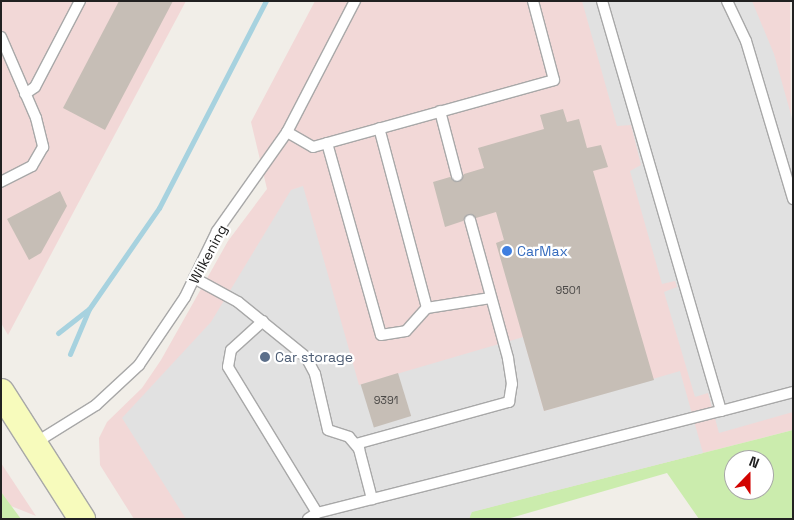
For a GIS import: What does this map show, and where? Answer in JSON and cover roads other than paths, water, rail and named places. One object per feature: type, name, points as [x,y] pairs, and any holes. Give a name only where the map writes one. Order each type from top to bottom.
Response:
[{"type":"main road","points":[[1,392],[82,519]]},
{"type":"lane","points":[[25,94],[35,88],[80,1]]},
{"type":"lane","name":"Wilkening","points":[[34,443],[96,405],[139,365],[194,278],[217,231],[286,132],[356,1]]},
{"type":"lane","points":[[286,132],[313,147],[554,80],[533,1]]},
{"type":"lane","points":[[602,1],[721,411]]},
{"type":"lane","points":[[727,1],[746,41],[793,199]]},
{"type":"lane","points":[[1,37],[25,94],[43,147],[32,166],[1,182]]},
{"type":"lane","points":[[440,111],[457,176]]},
{"type":"lane","points":[[379,128],[427,308]]},
{"type":"lane","points":[[327,143],[381,335],[406,331],[427,308],[490,298]]},
{"type":"lane","points":[[356,444],[509,402],[512,384],[508,358],[470,220]]},
{"type":"lane","points":[[194,278],[238,302],[306,357],[315,374],[331,434],[346,435],[356,444],[372,499]]},
{"type":"lane","points":[[263,321],[231,350],[228,367],[312,516],[793,392]]},
{"type":"waterway","points":[[58,333],[89,309],[159,208],[266,1]]},
{"type":"waterway","points":[[70,354],[89,309]]},
{"type":"place","name":"CarMax","points":[[507,251]]},
{"type":"place","name":"Car storage","points":[[265,357]]}]
